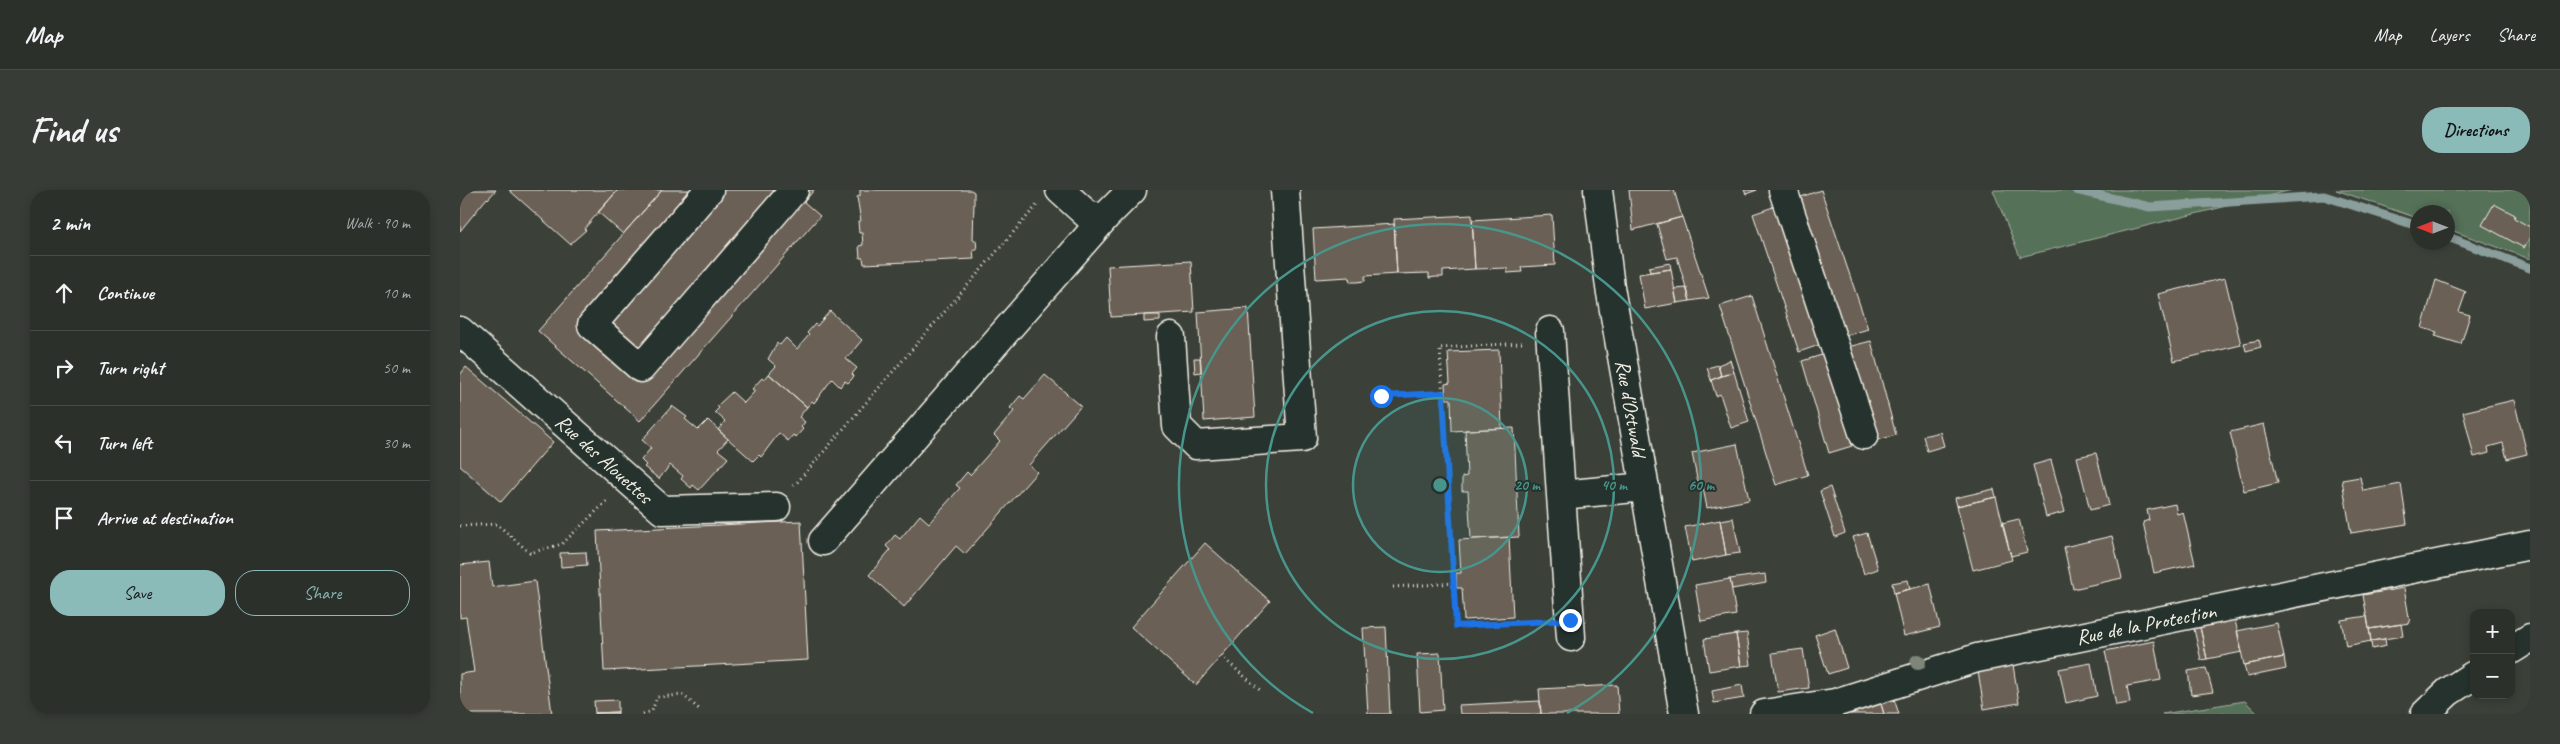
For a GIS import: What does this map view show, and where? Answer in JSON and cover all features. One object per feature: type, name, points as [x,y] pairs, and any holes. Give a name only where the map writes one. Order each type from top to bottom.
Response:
[{"type":"street","points":[[709,190],[592,326],[641,368],[789,192]]},
{"type":"street","points":[[823,541],[1106,216],[1132,190]]},
{"type":"street","points":[[1171,337],[1177,426],[1196,444],[1302,438],[1285,190]]},
{"type":"street","name":"Rue d'Ostwald","points":[[1598,190],[1610,287],[1684,714]]},
{"type":"street","points":[[1782,190],[1864,436]]},
{"type":"street","points":[[1052,194],[1092,218],[1106,216]]},
{"type":"street","name":"Rue des Alouettes","points":[[460,332],[662,510],[776,507]]},
{"type":"street","points":[[1550,336],[1571,628]]},
{"type":"street","points":[[1562,495],[1645,487]]},
{"type":"street","name":"Rue de la Protection","points":[[1764,714],[1835,704],[1977,658],[2519,547]]},
{"type":"street","points":[[2515,647],[2530,638]]},
{"type":"street","points":[[2425,714],[2448,692],[2470,678]]},
{"type":"path","points":[[776,507],[1052,194]]},
{"type":"path","points":[[1550,336],[1440,348],[1456,626],[1571,628]]},
{"type":"path","points":[[1381,396],[1443,393]]},
{"type":"path","points":[[460,526],[497,524],[530,553],[562,544],[628,480]]},
{"type":"path","points":[[1393,587],[1454,584]]},
{"type":"path","points":[[1221,656],[1260,690]]},
{"type":"path","points":[[643,714],[652,710],[657,697],[683,696],[700,710]]},
{"type":"green space","points":[[1993,190],[2292,190],[2020,257]]},
{"type":"green space","points":[[2336,190],[2530,190],[2530,259],[2455,232],[2455,205],[2410,205],[2410,216]]},
{"type":"green space","points":[[2245,701],[2258,714],[2162,714]]},
{"type":"building","points":[[460,190],[496,190],[460,231]]},
{"type":"building","points":[[509,190],[618,190],[584,229],[586,230],[570,244]]},
{"type":"building","points":[[618,190],[662,190],[623,234],[598,212]]},
{"type":"building","points":[[662,190],[814,190],[804,202],[820,216],[640,421],[538,331]]},
{"type":"building","points":[[860,190],[971,190],[974,192],[973,240],[976,240],[977,250],[973,250],[974,259],[864,264],[863,258],[860,258],[859,246],[863,245],[858,221],[861,221],[857,197],[860,196]]},
{"type":"building","points":[[1629,190],[1674,190],[1682,217],[1633,230]]},
{"type":"building","points":[[1744,190],[1757,190],[1746,194]]},
{"type":"building","points":[[1821,190],[1868,329],[1845,336],[1798,198]]},
{"type":"building","points":[[2494,204],[2515,215],[2514,218],[2530,227],[2530,237],[2524,248],[2482,225]]},
{"type":"building","points":[[1776,206],[1822,344],[1799,352],[1753,214]]},
{"type":"building","points":[[1472,215],[1475,269],[1443,271],[1443,277],[1429,278],[1429,273],[1397,274],[1394,219]]},
{"type":"building","points":[[1552,215],[1555,265],[1521,267],[1522,272],[1507,273],[1507,268],[1475,269],[1472,220]]},
{"type":"building","points":[[1682,217],[1709,298],[1690,301],[1677,257],[1667,259],[1657,224]]},
{"type":"building","points":[[1394,224],[1397,274],[1365,276],[1365,281],[1357,282],[1350,282],[1349,277],[1316,279],[1313,229]]},
{"type":"building","points":[[1191,261],[1194,312],[1111,317],[1108,266]]},
{"type":"building","points":[[1670,263],[1671,269],[1650,272],[1649,267]]},
{"type":"building","points":[[1671,269],[1677,303],[1645,309],[1639,274]]},
{"type":"building","points":[[2225,278],[2241,345],[2174,361],[2158,294]]},
{"type":"building","points":[[2436,280],[2466,292],[2459,312],[2470,315],[2461,344],[2435,336],[2437,332],[2422,328]]},
{"type":"building","points":[[1687,288],[1690,301],[1677,303],[1674,289]]},
{"type":"building","points":[[1752,296],[1808,475],[1776,485],[1720,306]]},
{"type":"building","points":[[1248,308],[1255,417],[1204,421],[1198,312]]},
{"type":"building","points":[[830,311],[862,340],[846,359],[857,368],[852,374],[854,376],[851,380],[848,383],[845,381],[840,387],[832,379],[814,403],[812,401],[807,407],[769,374],[776,366],[768,359],[777,343],[780,345],[786,338],[797,349],[809,335],[807,333],[815,324],[817,326]]},
{"type":"building","points":[[1144,315],[1160,315],[1160,321],[1144,322]]},
{"type":"building","points":[[2259,340],[2261,347],[2246,351],[2244,343]]},
{"type":"building","points":[[1871,341],[1896,435],[1874,441],[1848,347]]},
{"type":"building","points":[[1499,350],[1502,428],[1452,431],[1451,399],[1446,399],[1445,384],[1450,383],[1448,352]]},
{"type":"building","points":[[1825,354],[1852,446],[1829,453],[1802,361]]},
{"type":"building","points":[[1194,358],[1200,358],[1201,372],[1195,373]]},
{"type":"building","points":[[1730,360],[1734,372],[1721,376],[1718,365]]},
{"type":"building","points":[[1718,365],[1721,376],[1711,380],[1707,368]]},
{"type":"building","points":[[466,367],[553,442],[501,502],[460,466],[460,375]]},
{"type":"building","points":[[1734,372],[1749,422],[1731,428],[1720,394],[1716,396],[1711,380]]},
{"type":"building","points":[[769,374],[807,407],[799,417],[805,422],[801,427],[803,429],[796,437],[793,435],[788,441],[779,433],[761,457],[759,455],[753,461],[718,430],[725,421],[715,412],[719,408],[717,406],[732,392],[744,403],[755,391],[752,389],[762,378],[764,380]]},
{"type":"building","points":[[1045,375],[1081,406],[1029,465],[1037,472],[965,554],[956,546],[904,607],[869,575],[890,550],[886,546],[895,535],[900,539],[920,515],[929,523],[960,488],[956,485],[967,472],[970,475],[1000,441],[994,435],[1014,411],[1010,408],[1020,396],[1024,399]]},
{"type":"building","points":[[2514,400],[2527,454],[2507,459],[2503,443],[2488,447],[2489,453],[2474,457],[2463,412]]},
{"type":"building","points":[[672,406],[687,417],[685,419],[698,430],[708,420],[728,439],[718,450],[728,458],[699,490],[693,485],[691,488],[681,479],[683,476],[670,465],[659,479],[644,467],[646,465],[641,460],[651,448],[642,440]]},
{"type":"building","points":[[2264,424],[2278,483],[2244,491],[2230,432]]},
{"type":"building","points":[[1514,428],[1519,537],[1471,539],[1468,491],[1462,491],[1462,477],[1467,476],[1465,430]]},
{"type":"building","points":[[1940,432],[1944,446],[1927,451],[1923,436]]},
{"type":"building","points":[[1737,444],[1749,500],[1707,508],[1703,488],[1699,489],[1692,453]]},
{"type":"building","points":[[2096,453],[2109,505],[2090,510],[2077,457]]},
{"type":"building","points":[[2051,460],[2065,512],[2046,517],[2033,465]]},
{"type":"building","points":[[2360,477],[2363,491],[2401,484],[2407,524],[2351,533],[2342,480]]},
{"type":"building","points":[[1830,487],[1845,533],[1835,537],[1820,491]]},
{"type":"building","points":[[1994,489],[1996,497],[1957,506],[1955,498]]},
{"type":"building","points":[[1996,497],[2012,560],[1973,570],[1957,506]]},
{"type":"building","points":[[2175,504],[2177,514],[2183,512],[2195,564],[2154,573],[2143,522],[2149,520],[2147,510]]},
{"type":"building","points":[[1733,518],[1740,553],[1726,555],[1720,520]]},
{"type":"building","points":[[2019,519],[2027,552],[2011,556],[2002,523]]},
{"type":"building","points":[[1720,520],[1726,555],[1692,562],[1685,527]]},
{"type":"building","points":[[801,521],[808,660],[604,671],[597,531]]},
{"type":"building","points":[[1867,533],[1878,569],[1864,574],[1853,537]]},
{"type":"building","points":[[2112,536],[2122,578],[2073,589],[2064,547]]},
{"type":"building","points":[[1509,537],[1513,617],[1464,620],[1462,588],[1456,588],[1456,573],[1461,573],[1459,540]]},
{"type":"building","points":[[1205,543],[1270,601],[1196,685],[1131,627]]},
{"type":"building","points":[[586,552],[587,565],[561,567],[560,553]]},
{"type":"building","points":[[489,562],[492,587],[535,581],[552,714],[460,714],[460,674],[474,672],[466,617],[460,618],[460,565]]},
{"type":"building","points":[[1765,574],[1766,583],[1732,589],[1730,579]]},
{"type":"building","points":[[1730,579],[1736,615],[1701,621],[1695,585]]},
{"type":"building","points":[[1908,580],[1910,589],[1894,593],[1892,583]]},
{"type":"building","points":[[1930,584],[1940,627],[1904,636],[1894,593]]},
{"type":"building","points":[[2404,588],[2410,623],[2369,629],[2363,595]]},
{"type":"building","points":[[2367,616],[2371,641],[2346,646],[2341,620]]},
{"type":"building","points":[[2235,620],[2242,652],[2207,659],[2200,627]]},
{"type":"building","points":[[2277,623],[2284,657],[2244,665],[2237,631]]},
{"type":"building","points":[[2401,624],[2403,636],[2371,641],[2369,629]]},
{"type":"building","points":[[1386,627],[1390,714],[1368,714],[1363,628]]},
{"type":"building","points":[[2200,627],[2207,659],[2201,660],[2194,629]]},
{"type":"building","points":[[1835,628],[1847,668],[1828,674],[1815,635]]},
{"type":"building","points":[[1747,633],[1751,665],[1741,666],[1736,634]]},
{"type":"building","points":[[1736,634],[1741,666],[1709,671],[1704,639]]},
{"type":"building","points":[[2385,639],[2386,646],[2372,649],[2371,641]]},
{"type":"building","points":[[2154,641],[2161,680],[2127,686],[2130,703],[2116,705],[2105,651]]},
{"type":"building","points":[[1803,649],[1809,688],[1778,692],[1772,653]]},
{"type":"building","points":[[1440,653],[1443,710],[1420,712],[1417,654]]},
{"type":"building","points":[[2284,657],[2286,669],[2247,677],[2244,665]]},
{"type":"building","points":[[2091,663],[2097,696],[2066,703],[2059,669]]},
{"type":"building","points":[[2013,665],[2019,703],[1984,709],[1978,671]]},
{"type":"building","points":[[2206,668],[2213,692],[2191,695],[2188,671]]},
{"type":"building","points":[[1617,685],[1619,714],[1541,714],[1539,689]]},
{"type":"building","points":[[1742,685],[1744,698],[1714,703],[1712,691]]},
{"type":"building","points":[[1894,699],[1899,714],[1884,714],[1881,704]]},
{"type":"building","points":[[618,700],[618,712],[595,713],[594,701]]},
{"type":"building","points":[[1540,701],[1541,714],[1460,714],[1459,705]]},
{"type":"building","points":[[1881,704],[1884,714],[1850,714],[1865,709]]},
{"type":"building","points":[[618,712],[618,714],[595,714],[595,713]]},
{"type":"waterway","points":[[2076,190],[2150,207],[2324,196],[2410,223]]},
{"type":"waterway","points":[[2455,240],[2530,268]]},
{"type":"route","points":[[1381,396],[1443,393],[1456,626],[1570,620]]}]
